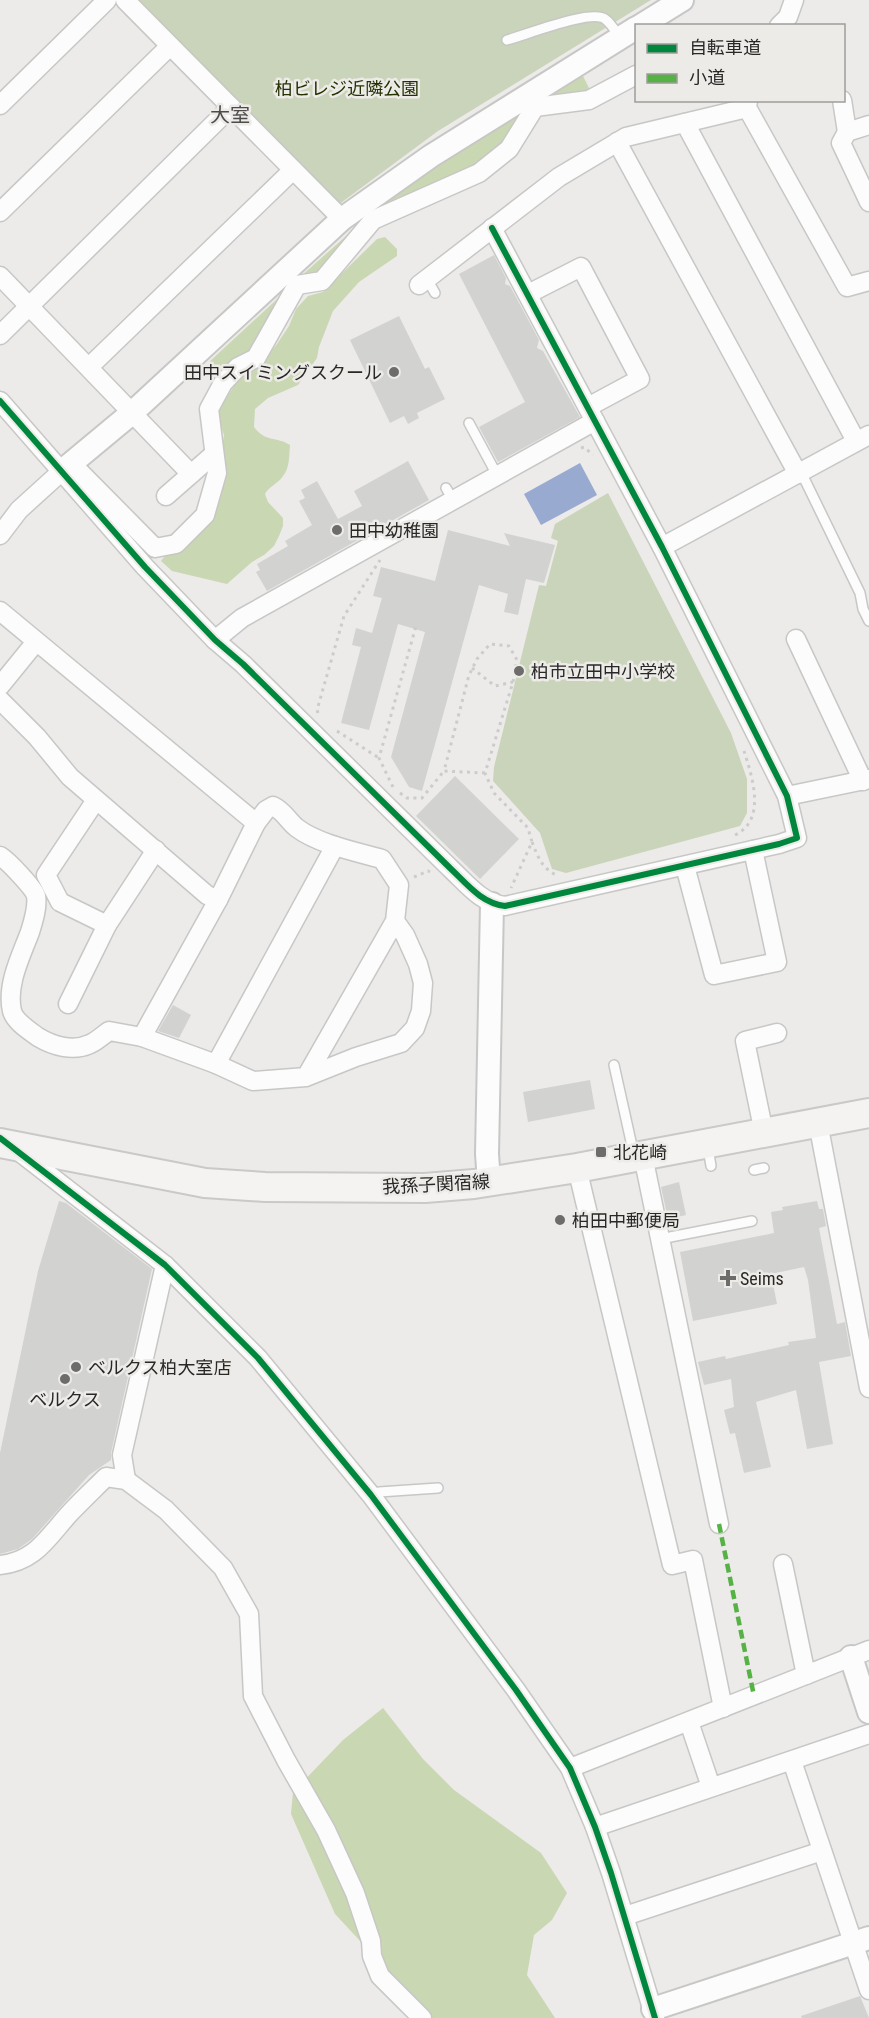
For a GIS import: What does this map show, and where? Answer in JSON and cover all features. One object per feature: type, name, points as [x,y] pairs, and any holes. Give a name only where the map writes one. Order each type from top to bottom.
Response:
[{"type":"main road","name":"我孫子関宿線","points":[[4,1142],[205,1183],[425,1188],[489,1182],[639,1156],[709,1155],[774,1133],[869,1113]]},
{"type":"street","points":[[2,100],[106,0]]},
{"type":"street","points":[[125,0],[342,219]]},
{"type":"street","points":[[638,24],[658,6],[682,0]]},
{"type":"street","points":[[781,24],[788,17],[794,0]]},
{"type":"street","points":[[291,278],[321,281],[367,213],[431,156],[531,101],[632,30]]},
{"type":"street","points":[[0,212],[170,46]]},
{"type":"street","points":[[531,101],[589,100],[635,76]]},
{"type":"street","points":[[0,535],[19,510],[67,467],[291,278],[342,219],[367,213],[479,173],[509,149],[531,101]]},
{"type":"street","points":[[842,102],[847,132],[841,143],[869,202]]},
{"type":"street","points":[[427,286],[492,228],[560,177],[617,142],[626,137],[685,123],[748,104],[847,287],[869,281]]},
{"type":"street","points":[[0,335],[231,107]]},
{"type":"street","points":[[662,547],[863,438],[685,123]]},
{"type":"street","points":[[847,132],[869,125]]},
{"type":"street","points":[[617,142],[800,473]]},
{"type":"street","points":[[89,367],[292,170]]},
{"type":"street","points":[[67,467],[146,567],[214,640],[243,664],[475,892],[498,905],[685,866],[797,838],[787,796],[662,547],[492,228]]},
{"type":"street","points":[[214,640],[242,618],[449,494],[472,482],[497,476],[640,379],[580,267],[528,294]]},
{"type":"street","points":[[0,276],[191,474]]},
{"type":"street","points":[[0,401],[155,548],[176,544],[205,515],[217,473],[209,409],[223,383],[238,367],[256,358],[291,278]]},
{"type":"street","points":[[166,496],[214,454]]},
{"type":"street","points":[[0,611],[256,823]]},
{"type":"street","points":[[787,796],[866,780],[796,639]]},
{"type":"street","points":[[0,686],[36,643]]},
{"type":"street","points":[[0,700],[37,737],[70,777],[207,895],[218,900]]},
{"type":"street","points":[[96,800],[46,875],[60,902],[107,925]]},
{"type":"street","points":[[142,1037],[218,900],[256,823],[266,810],[273,806],[298,829],[335,846],[382,859],[399,885],[396,921],[306,1077]]},
{"type":"street","points":[[216,1064],[335,846]]},
{"type":"street","points":[[68,1005],[107,925],[156,850]]},
{"type":"street","points":[[685,866],[714,975],[777,962],[753,850]]},
{"type":"street","points":[[0,856],[10,862],[23,880],[31,886],[36,896],[34,918],[12,982],[12,1011],[31,1032],[50,1044],[66,1047],[91,1043],[110,1031],[142,1037],[216,1064],[253,1081],[306,1077],[400,1043],[415,1028],[420,1011],[423,982],[405,934],[396,921]]},
{"type":"street","points":[[0,877],[23,880]]},
{"type":"street","points":[[489,1182],[487,1154],[498,905]]},
{"type":"street","points":[[774,1133],[745,1041],[777,1033]]},
{"type":"street","points":[[818,1123],[869,1388]]},
{"type":"street","points":[[4,1142],[165,1265],[258,1358],[371,1495],[516,1690],[570,1768],[595,1827],[654,2013],[862,1941]]},
{"type":"street","points":[[639,1156],[660,1239],[719,1524]]},
{"type":"street","points":[[577,1168],[672,1566],[693,1560],[723,1708]]},
{"type":"street","points":[[126,1480],[122,1455],[165,1265]]},
{"type":"street","points":[[0,1565],[10,1564],[37,1552],[70,1513],[106,1477],[126,1480],[165,1510],[223,1568],[249,1614],[253,1696],[326,1830],[350,1882],[371,1941],[372,1956],[380,1977],[422,2018]]},
{"type":"street","points":[[783,1564],[806,1675]]},
{"type":"street","points":[[570,1768],[860,1654],[869,1712]]},
{"type":"street","points":[[689,1722],[711,1787]]},
{"type":"street","points":[[595,1827],[869,1734]]},
{"type":"street","points":[[792,1761],[822,1851],[862,1941],[869,1990]]},
{"type":"street","points":[[625,1916],[822,1851]]},
{"type":"lane","points":[[507,40],[595,15],[632,30]]},
{"type":"lane","points":[[469,423],[497,476]]},
{"type":"lane","points":[[800,473],[860,593],[863,609],[869,621]]},
{"type":"lane","points":[[614,1065],[639,1156]]},
{"type":"lane","points":[[660,1239],[752,1221]]},
{"type":"lane","points":[[371,1495],[379,1492],[438,1488]]},
{"type":"path","points":[[577,450],[584,447],[596,457]]},
{"type":"path","points":[[322,721],[317,710],[344,616],[382,556]]},
{"type":"path","points":[[379,758],[416,626]]},
{"type":"path","points":[[332,728],[379,758],[394,789],[407,798],[422,798],[444,771],[472,668],[477,659],[490,644],[509,646],[517,660],[513,682],[485,773],[494,793],[528,828],[541,862],[549,872],[565,879]]},
{"type":"path","points":[[472,668],[495,686],[513,682]]},
{"type":"path","points":[[729,838],[740,833],[753,816],[752,779],[743,750]]},
{"type":"path","points":[[444,771],[485,773]]},
{"type":"path","points":[[498,905],[504,902],[532,842]]},
{"type":"green space","name":"柏ビレジ近隣公園","points":[[136,0],[651,0],[438,131],[338,205]]},
{"type":"green space","points":[[582,74],[592,94],[549,99],[546,95]]},
{"type":"green space","points":[[523,109],[527,116],[479,170],[383,212],[378,207],[400,189]]},
{"type":"green space","points":[[363,221],[320,278],[300,277]]},
{"type":"green space","points":[[385,237],[397,249],[397,256],[359,282],[333,311],[317,358],[298,385],[268,398],[255,409],[254,427],[258,432],[290,445],[289,461],[285,473],[265,494],[268,502],[283,518],[283,526],[274,546],[227,584],[172,571],[161,561],[168,552],[212,515],[224,435],[218,418],[219,411],[236,382],[264,360],[289,326],[296,309],[308,296],[323,292],[377,239]]},
{"type":"green space","points":[[289,288],[253,355],[222,378],[208,363]]},
{"type":"green space","points":[[608,493],[731,733],[747,779],[747,813],[740,826],[566,873],[552,869],[540,833],[493,781],[494,767],[539,585],[546,586],[558,541],[551,538],[555,524]]},
{"type":"green space","points":[[383,1708],[423,1759],[454,1790],[541,1853],[567,1893],[552,1920],[534,1935],[527,1975],[555,2018],[423,2018],[402,1986],[335,1914],[291,1814],[293,1792],[343,1740]]},
{"type":"water","points":[[580,463],[597,495],[541,525],[524,494]]},
{"type":"building","points":[[494,255],[506,278],[505,284],[510,286],[539,340],[537,348],[543,351],[580,417],[498,462],[479,427],[525,402],[459,274]]},
{"type":"building","points":[[399,316],[425,369],[429,367],[445,399],[417,413],[419,418],[408,424],[404,416],[390,423],[350,340]]},
{"type":"building","points":[[408,461],[429,500],[267,591],[256,572],[260,570],[257,564],[288,546],[285,541],[312,525],[299,501],[305,498],[301,490],[317,481],[338,519],[362,506],[354,491]]},
{"type":"building","points":[[448,530],[510,546],[504,533],[555,545],[544,583],[526,579],[518,615],[504,612],[508,594],[479,585],[422,791],[409,787],[391,757],[425,632],[398,624],[369,730],[341,723],[361,647],[352,645],[356,628],[372,633],[382,598],[373,596],[381,567],[435,581]]},
{"type":"building","points":[[455,776],[519,839],[480,879],[416,816]]},
{"type":"building","points":[[173,1005],[191,1015],[179,1038],[158,1031]]},
{"type":"building","points":[[590,1080],[595,1109],[528,1122],[523,1092]]},
{"type":"building","points":[[679,1182],[686,1215],[668,1219],[661,1187]]},
{"type":"building","name":"ベルクス柏大室店","points":[[59,1201],[66,1203],[152,1269],[111,1460],[89,1475],[32,1539],[18,1549],[0,1554],[0,1453],[38,1271]]},
{"type":"building","points":[[817,1201],[819,1209],[823,1209],[826,1226],[819,1228],[837,1324],[845,1322],[851,1356],[819,1362],[833,1444],[807,1449],[796,1390],[756,1402],[771,1467],[744,1473],[735,1433],[730,1434],[724,1410],[734,1407],[731,1379],[704,1385],[698,1362],[725,1356],[726,1359],[789,1345],[788,1342],[816,1338],[808,1280],[804,1267],[771,1274],[777,1304],[693,1321],[680,1252],[774,1233],[771,1212],[783,1210],[782,1207]]},
{"type":"building","points":[[860,1996],[869,2018],[802,2018],[801,2016]]},
{"type":"marked path","points":[[719,1524],[754,1696]]},
{"type":"cycle path","points":[[0,401],[145,567],[215,640],[243,664],[469,886],[489,901],[505,906],[797,838],[787,796],[662,547],[492,228]]},
{"type":"cycle path","points":[[0,1138],[165,1265],[258,1358],[371,1495],[516,1690],[570,1768],[595,1827],[611,1873],[655,2018]]},
{"type":"place","name":"田中スイミングスクール","points":[[394,372]]},
{"type":"place","name":"田中幼稚園","points":[[337,530]]},
{"type":"place","name":"柏市立田中小学校","points":[[519,671]]},
{"type":"place","name":"北花崎","points":[[601,1152]]},
{"type":"place","name":"柏田中郵便局","points":[[560,1220]]},
{"type":"place","name":"Seims","points":[[728,1278]]},
{"type":"place","name":"ベルクス柏大室店","points":[[76,1367]]},
{"type":"place","name":"ベルクス","points":[[65,1379]]},
{"type":"district","name":"大室","points":[[230,115]]}]
